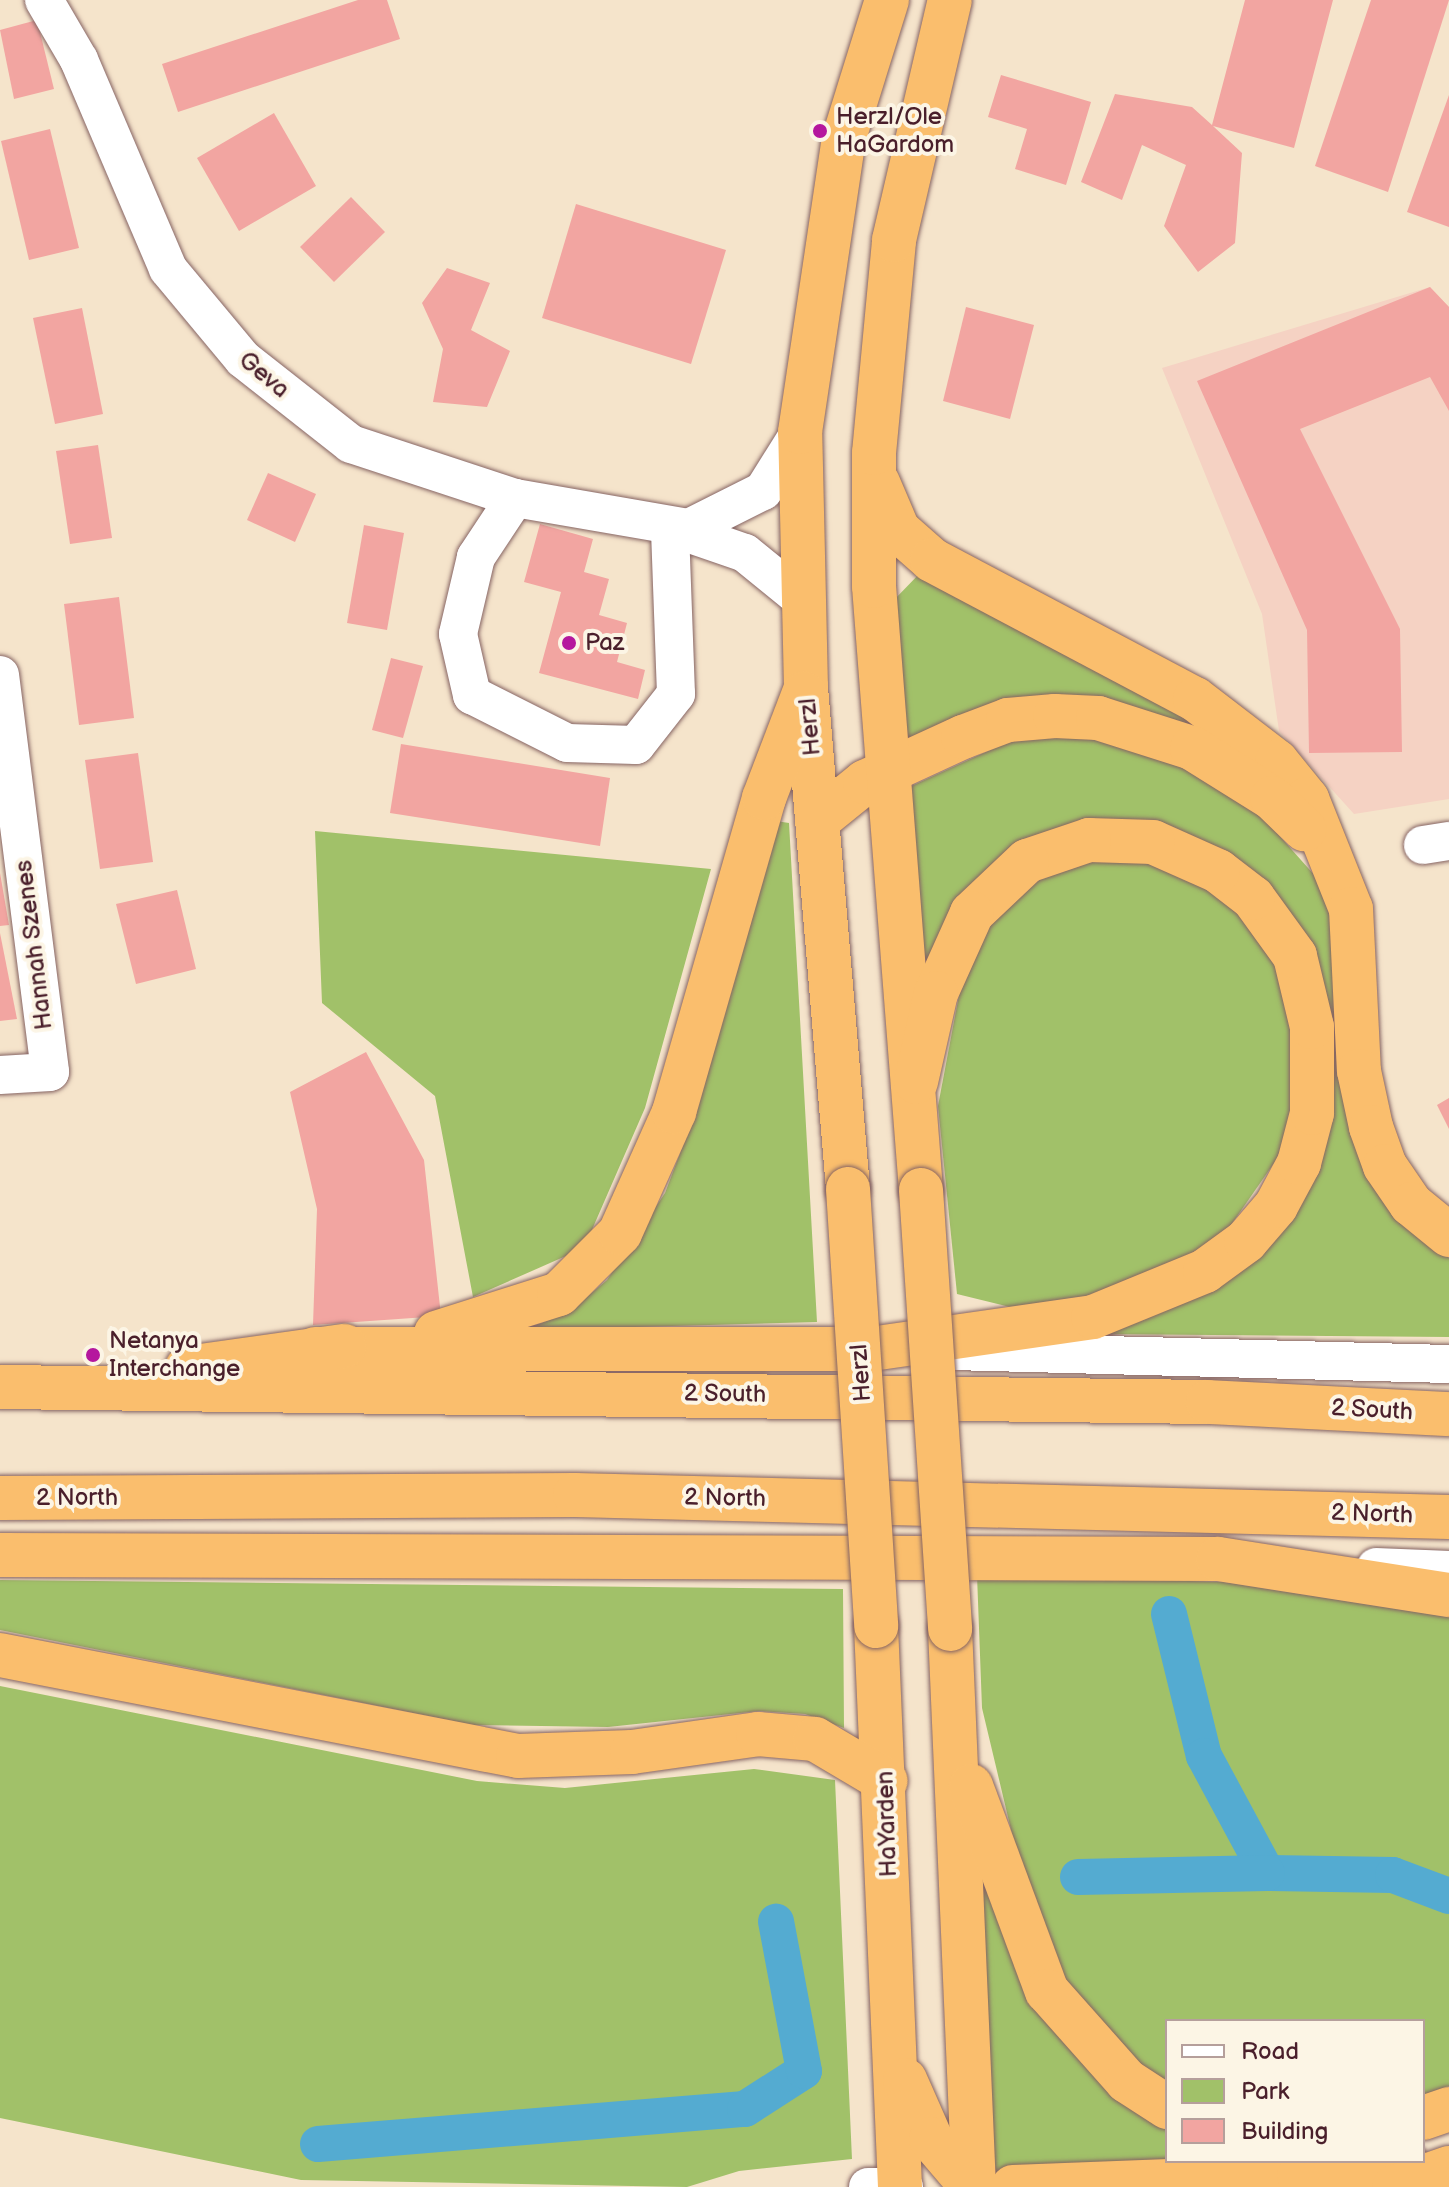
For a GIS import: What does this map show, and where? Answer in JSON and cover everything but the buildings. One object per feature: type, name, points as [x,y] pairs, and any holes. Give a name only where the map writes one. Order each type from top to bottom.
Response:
[{"type":"highway","name":"Herzl","points":[[867,1461],[848,1189],[806,688],[800,432],[844,138],[887,0]]},
{"type":"highway","points":[[950,0],[894,240],[874,453],[874,586],[916,1082],[941,1461],[973,2187]]},
{"type":"highway","points":[[874,453],[888,515],[932,560],[1195,699],[1277,762],[1335,854],[1351,909],[1359,1071],[1371,1127],[1385,1166],[1411,1204],[1449,1235]]},
{"type":"highway","points":[[56,1388],[460,1329],[559,1294],[620,1233],[674,1112],[764,798],[806,688]]},
{"type":"highway","points":[[817,821],[888,771],[1008,720],[1098,718],[1192,748],[1272,798],[1334,868],[1351,909]]},
{"type":"highway","points":[[315,1349],[871,1349],[1093,1317],[1157,1295],[1246,1241],[1299,1163],[1312,1113],[1312,1027],[1295,956],[1253,898],[1218,871],[1153,842],[1089,840],[1027,861],[972,913],[936,993],[916,1082]]},
{"type":"highway","name":"2 South","points":[[0,1387],[1208,1402],[1449,1414]]},
{"type":"highway","name":"HaYarden","points":[[867,1461],[886,1781],[895,2047],[893,2187]]},
{"type":"highway","name":"2 North","points":[[0,1498],[591,1495],[1449,1517]]},
{"type":"highway","points":[[0,1555],[1218,1559],[1449,1595]]},
{"type":"highway","points":[[0,1655],[518,1756],[619,1753],[758,1734],[815,1739],[886,1781]]},
{"type":"highway","points":[[955,1738],[1047,1991],[1127,2081],[1165,2106]]},
{"type":"highway","points":[[895,2047],[931,2139],[973,2187]]},
{"type":"highway","points":[[1425,2117],[1449,2109]]},
{"type":"highway","points":[[1425,2157],[1449,2152]]},
{"type":"highway","points":[[1013,2187],[1299,2176],[1391,2163]]},
{"type":"highway","points":[[1394,2187],[1449,2168]]},
{"type":"street","name":"Geva","points":[[44,0],[79,60],[168,269],[243,359],[351,444],[515,498],[670,527],[745,553],[804,601]]},
{"type":"street","name":"Geva","points":[[670,527],[707,522],[763,491],[800,432]]},
{"type":"street","points":[[515,498],[476,557],[458,634],[472,695],[567,743],[636,745],[676,694],[670,527]]},
{"type":"street","name":"Hannah Szenes","points":[[0,675],[6,754],[50,1072],[0,1075]]},
{"type":"street","points":[[871,1349],[1449,1364]]},
{"type":"street","points":[[1218,1559],[1449,1570]]},
{"type":"shaded area","points":[[1430,287],[1449,307],[1449,799],[1354,814],[1279,731],[1262,614],[1162,368]]},
{"type":"green space","points":[[923,570],[1227,740],[1130,708],[898,754],[891,603]]},
{"type":"green space","points":[[1056,736],[1095,737],[1184,766],[1259,813],[1317,878],[1332,914],[1396,1217],[1449,1258],[1449,1337],[1096,1334],[1315,1170],[1288,910],[1056,829],[928,993],[905,789],[1012,740]]},
{"type":"green space","points":[[776,821],[789,823],[817,1322],[524,1330],[569,1312],[607,1280],[665,1193],[693,1119]]},
{"type":"green space","points":[[315,831],[711,869],[645,1108],[584,1248],[473,1297],[435,1096],[322,1003]]},
{"type":"green space","points":[[1093,861],[1149,863],[1206,889],[1239,914],[1275,965],[1291,1030],[1291,1109],[1279,1156],[1231,1225],[1194,1253],[1088,1296],[1010,1307],[957,1294],[938,1106],[959,995],[990,925],[1039,880]]},
{"type":"green space","points":[[977,1575],[1224,1582],[1449,1617],[1449,2086],[1425,2096],[1425,2019],[1165,2019],[1165,2081],[1140,2065],[1064,1981],[1023,1880],[982,1708]]},
{"type":"green space","points":[[0,1580],[843,1589],[844,1728],[805,1714],[759,1711],[608,1727],[473,1725],[0,1630]]},
{"type":"green space","points":[[0,1686],[477,1781],[565,1788],[754,1769],[835,1780],[852,2159],[739,2171],[687,2187],[301,2180],[0,2118]]},
{"type":"green space","points":[[981,1844],[996,1888],[1165,2112],[1165,2163],[1284,2163],[985,2175]]},
{"type":"waterway","points":[[1169,1614],[1204,1756],[1267,1873],[1393,1875],[1449,1896]]},
{"type":"waterway","points":[[1078,1877],[1267,1873]]},
{"type":"waterway","points":[[318,2144],[745,2109],[804,2071],[776,1922]]},
{"type":"place","name":"Herzl/Ole HaGardom","points":[[820,131]]},
{"type":"place","name":"Paz","points":[[569,643]]},
{"type":"place","name":"Netanya Interchange","points":[[93,1355]]}]
